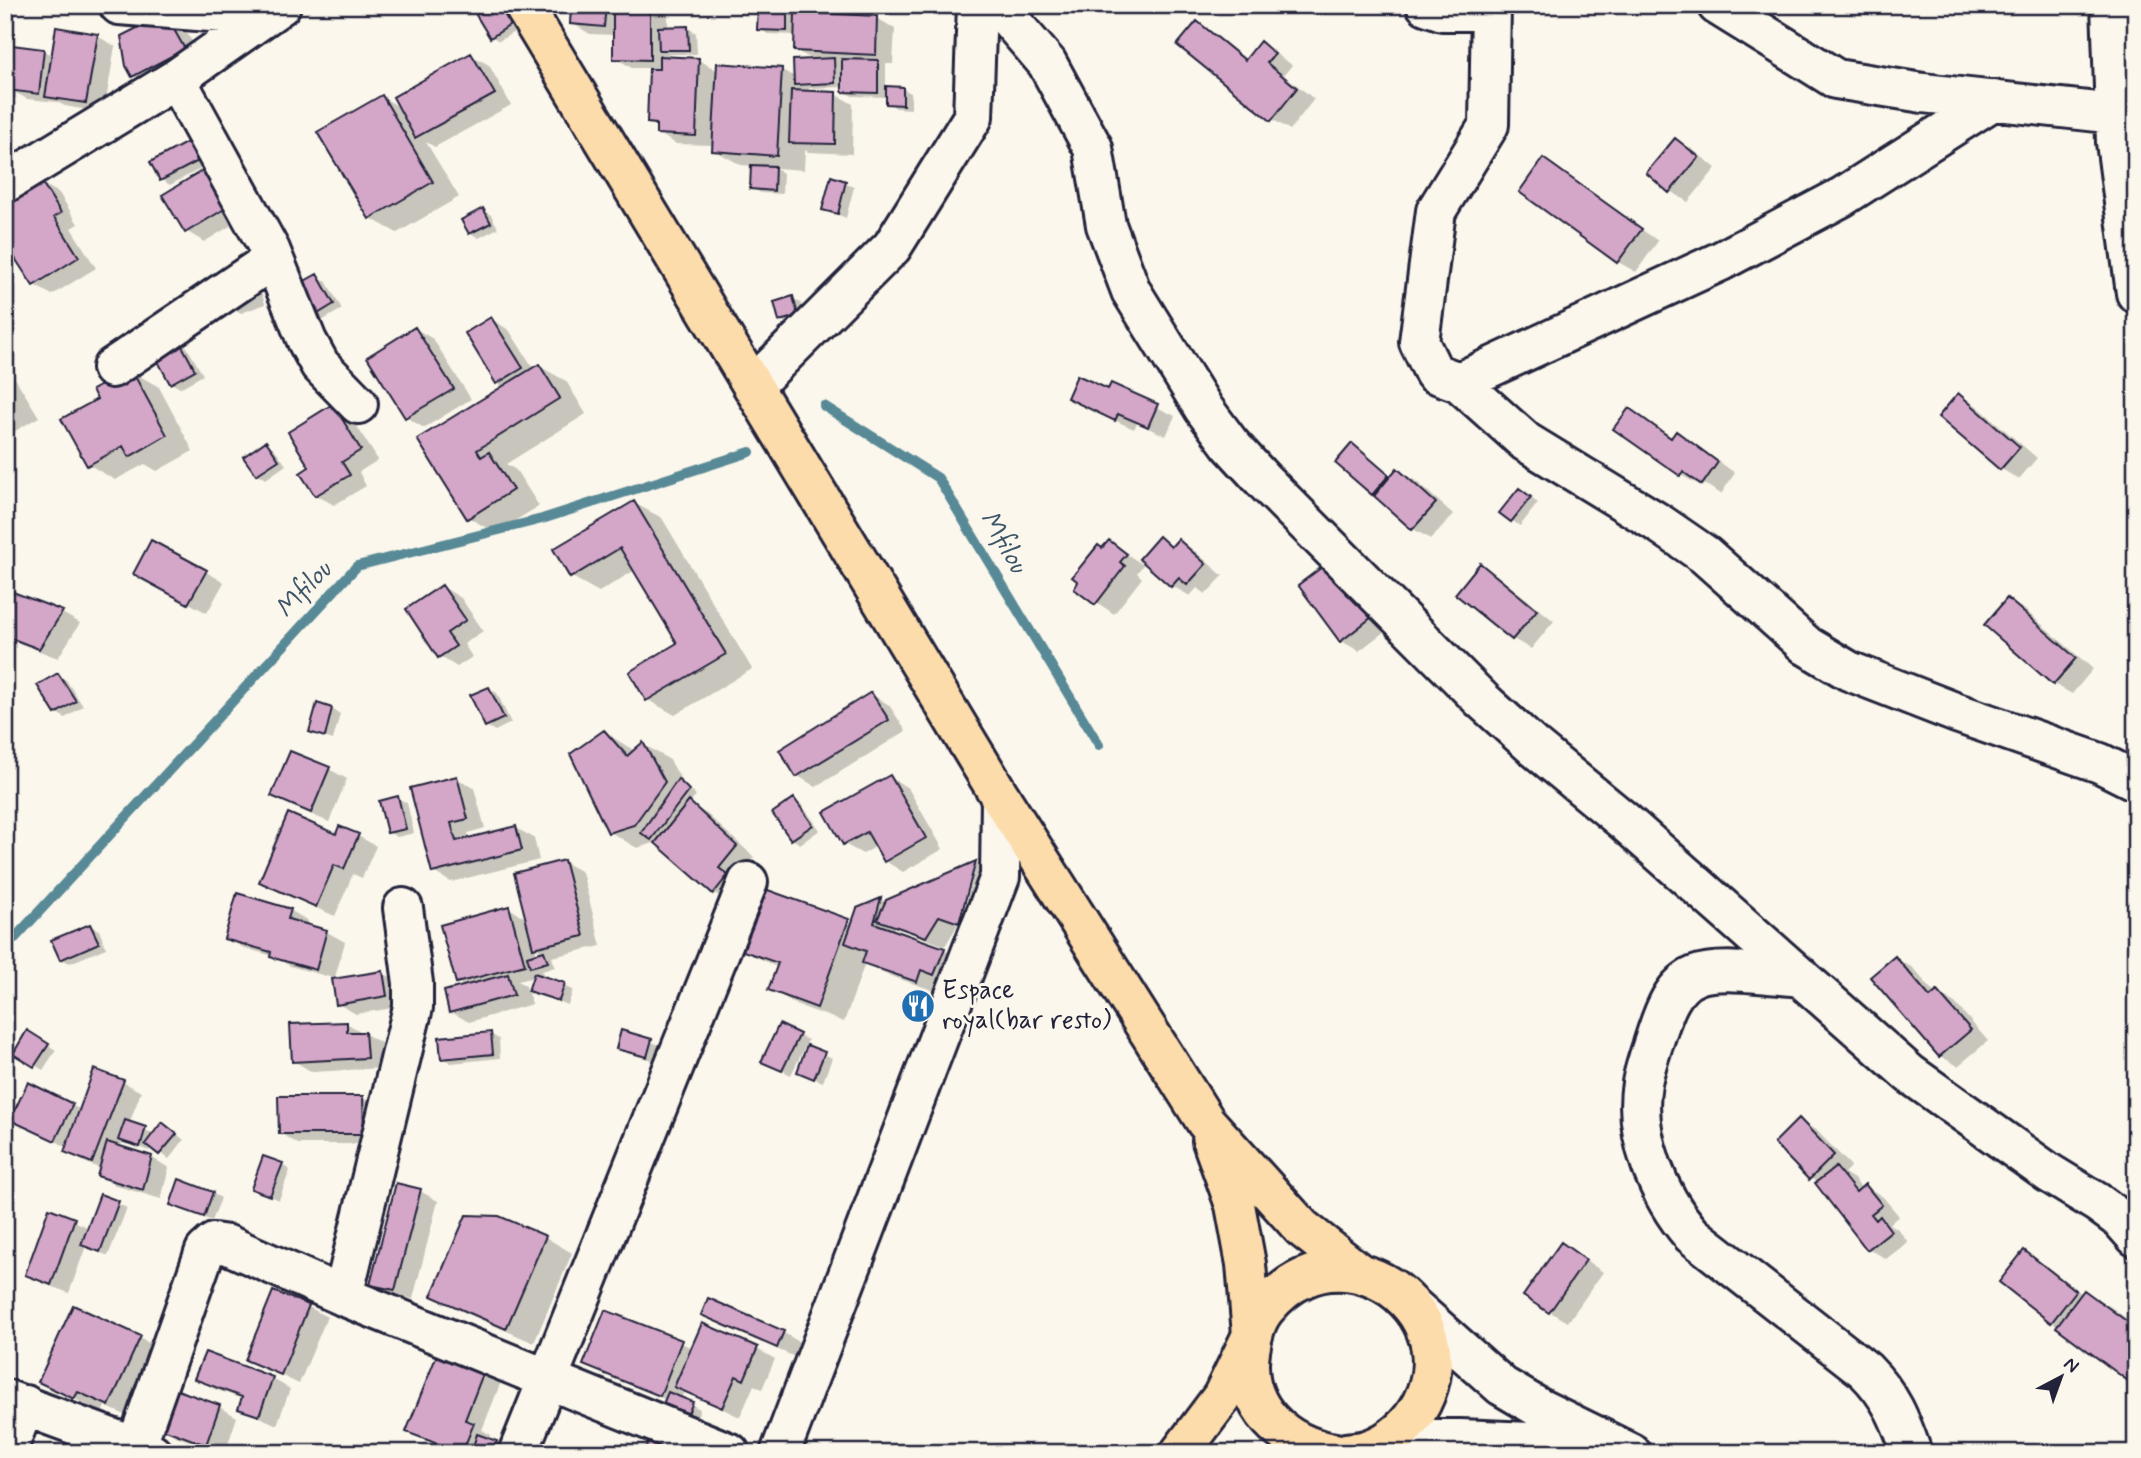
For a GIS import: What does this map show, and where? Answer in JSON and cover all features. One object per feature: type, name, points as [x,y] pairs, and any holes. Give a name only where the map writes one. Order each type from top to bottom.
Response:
[{"type":"main road","points":[[523,5],[1001,798],[1206,1122],[1303,1228],[1358,1272],[1387,1284],[1411,1305],[1427,1331],[1432,1362],[1427,1392],[1413,1418],[1390,1439],[1366,1450],[1324,1452],[1288,1437],[1267,1417],[1253,1392],[1248,1363],[1252,1335],[1246,1264],[1235,1205],[1206,1122]]},
{"type":"main road","points":[[1180,1453],[1222,1396],[1264,1311],[1282,1291],[1305,1277],[1331,1270],[1358,1272]]},
{"type":"street","points":[[119,5],[272,11]]},
{"type":"street","points":[[754,385],[892,247],[973,117],[976,5]]},
{"type":"street","points":[[997,5],[1047,64],[1093,148],[1106,225],[1131,291],[1204,409],[1230,444],[1482,700],[1534,747],[1624,821],[1910,1074],[2049,1173],[2098,1203],[2121,1220],[2136,1237]]},
{"type":"street","points":[[1426,5],[1443,11],[1469,11],[1475,5]]},
{"type":"street","points":[[1491,5],[1489,125],[1436,211],[1419,342],[1434,373],[1459,382],[1526,442],[1660,524],[1705,555],[1807,646],[1849,671],[1957,713],[2101,763],[2136,781]]},
{"type":"street","points":[[1717,5],[1836,79],[1923,93],[2126,114]]},
{"type":"street","points":[[2111,5],[2126,114],[2116,142],[2136,293]]},
{"type":"street","points":[[5,183],[176,79],[272,11]]},
{"type":"street","points":[[176,79],[274,259],[307,341],[320,365],[358,404]]},
{"type":"street","points":[[1459,382],[1721,261],[1842,197],[1994,100]]},
{"type":"street","points":[[112,368],[274,259]]},
{"type":"street","points":[[780,1453],[1000,877],[1001,798]]},
{"type":"street","points":[[518,1453],[748,883]]},
{"type":"street","points":[[343,1296],[413,1007],[413,983],[403,908]]},
{"type":"street","points":[[1801,977],[1713,971],[1693,977],[1677,990],[1665,1008],[1642,1083],[1641,1122],[1649,1161],[1679,1220],[1692,1235],[1866,1370],[1883,1388],[1898,1413],[1912,1453]]},
{"type":"street","points":[[6,1453],[15,1402],[144,1450],[205,1251],[214,1243],[228,1245],[343,1296],[730,1453]]},
{"type":"street","points":[[1411,1305],[1502,1386],[1541,1409],[1631,1453]]},
{"type":"street","points":[[1390,1439],[1460,1438],[1530,1442],[1605,1453]]},
{"type":"building","points":[[492,5],[504,5],[515,22],[490,38],[476,15]]},
{"type":"building","points":[[571,5],[606,5],[604,27],[570,24]]},
{"type":"building","points":[[613,5],[650,5],[650,60],[613,59]]},
{"type":"building","points":[[758,7],[787,8],[787,31],[757,30]]},
{"type":"building","points":[[795,12],[877,16],[876,55],[794,51]]},
{"type":"building","points":[[168,19],[185,49],[132,77],[126,66],[121,36],[149,22],[151,28]]},
{"type":"building","points":[[1197,21],[1245,60],[1260,41],[1275,54],[1267,63],[1297,88],[1271,121],[1177,45]]},
{"type":"building","points":[[688,26],[689,50],[659,50],[658,27]]},
{"type":"building","points":[[56,27],[98,34],[86,103],[45,97]]},
{"type":"building","points":[[12,45],[44,49],[39,94],[7,90]]},
{"type":"building","points":[[471,53],[495,94],[415,138],[393,97]]},
{"type":"building","points":[[659,56],[699,58],[696,136],[656,134],[656,124],[647,123],[649,69],[659,69]]},
{"type":"building","points":[[834,58],[835,83],[794,85],[793,60]]},
{"type":"building","points":[[842,59],[878,60],[878,93],[842,92]]},
{"type":"building","points":[[717,63],[782,68],[777,156],[712,151]]},
{"type":"building","points":[[886,86],[903,87],[903,105],[886,104]]},
{"type":"building","points":[[791,90],[836,92],[835,144],[789,143]]},
{"type":"building","points":[[382,95],[433,182],[369,219],[317,132]]},
{"type":"building","points":[[197,137],[208,156],[160,181],[150,162]]},
{"type":"building","points":[[1675,138],[1699,157],[1669,193],[1646,173]]},
{"type":"building","points":[[1543,158],[1642,229],[1617,263],[1519,192]]},
{"type":"building","points":[[213,164],[236,202],[185,233],[162,195]]},
{"type":"building","points":[[751,165],[775,166],[774,191],[750,189]]},
{"type":"building","points":[[831,176],[846,181],[838,214],[822,210]]},
{"type":"building","points":[[41,181],[61,213],[54,217],[79,257],[33,286],[5,243],[5,202]]},
{"type":"building","points":[[483,208],[491,223],[469,234],[461,220]]},
{"type":"building","points":[[317,274],[334,304],[311,318],[294,287]]},
{"type":"building","points":[[793,296],[798,316],[779,321],[774,302]]},
{"type":"building","points":[[491,317],[523,368],[496,384],[465,333]]},
{"type":"building","points":[[415,327],[454,389],[405,418],[367,357]]},
{"type":"building","points":[[179,340],[195,370],[170,384],[154,354]]},
{"type":"building","points":[[539,364],[560,398],[477,450],[481,457],[489,452],[513,490],[467,519],[417,439]]},
{"type":"building","points":[[131,369],[167,435],[129,457],[123,446],[87,466],[61,419],[97,399],[92,390]]},
{"type":"building","points":[[1077,375],[1108,389],[1111,383],[1158,404],[1148,427],[1118,414],[1115,421],[1067,398]]},
{"type":"building","points":[[1958,393],[2020,447],[2000,470],[1938,417]]},
{"type":"building","points":[[333,404],[361,450],[342,462],[350,475],[315,496],[300,473],[309,467],[288,432]]},
{"type":"building","points":[[1629,408],[1671,438],[1676,431],[1718,462],[1702,485],[1683,472],[1680,476],[1613,429]]},
{"type":"building","points":[[266,441],[279,460],[256,475],[243,457]]},
{"type":"building","points":[[1352,443],[1389,475],[1372,495],[1335,463]]},
{"type":"building","points":[[1397,468],[1436,503],[1412,530],[1374,496]]},
{"type":"building","points":[[1519,488],[1531,497],[1511,522],[1499,513]]},
{"type":"building","points":[[634,501],[726,654],[646,701],[629,672],[677,643],[620,548],[570,578],[553,549]]},
{"type":"building","points":[[1159,536],[1171,547],[1178,539],[1206,564],[1187,585],[1179,578],[1171,587],[1139,559]]},
{"type":"building","points":[[151,540],[207,570],[188,604],[133,574]]},
{"type":"building","points":[[1109,540],[1127,554],[1120,562],[1125,566],[1095,605],[1074,589],[1078,582],[1072,577],[1098,545],[1102,548]]},
{"type":"building","points":[[1330,561],[1372,617],[1340,642],[1298,585]]},
{"type":"building","points":[[1480,563],[1537,610],[1512,640],[1455,594]]},
{"type":"building","points":[[442,585],[466,620],[447,633],[456,646],[438,658],[406,609]]},
{"type":"building","points":[[5,589],[63,611],[39,649],[5,636]]},
{"type":"building","points":[[2007,598],[2076,658],[2053,685],[1984,625]]},
{"type":"building","points":[[58,673],[76,701],[55,714],[37,685]]},
{"type":"building","points":[[489,687],[504,718],[485,727],[470,695]]},
{"type":"building","points":[[871,692],[889,720],[796,777],[779,750]]},
{"type":"building","points":[[317,703],[332,708],[325,737],[309,732]]},
{"type":"building","points":[[604,730],[627,756],[643,742],[665,782],[634,825],[608,833],[570,754]]},
{"type":"building","points":[[290,751],[330,767],[311,813],[271,796]]},
{"type":"building","points":[[890,775],[926,838],[884,862],[867,832],[843,845],[824,812]]},
{"type":"building","points":[[457,776],[468,819],[451,823],[456,841],[516,826],[522,850],[432,873],[410,788]]},
{"type":"building","points":[[678,779],[689,790],[651,840],[641,833]]},
{"type":"building","points":[[398,796],[406,829],[387,833],[379,801]]},
{"type":"building","points":[[794,798],[813,825],[791,840],[772,813]]},
{"type":"building","points":[[689,801],[737,846],[719,868],[728,875],[713,894],[655,843]]},
{"type":"building","points":[[288,813],[336,834],[339,826],[359,834],[344,869],[334,865],[316,907],[259,882]]},
{"type":"building","points":[[564,860],[584,936],[533,948],[514,873]]},
{"type":"building","points":[[976,861],[959,923],[939,916],[926,937],[877,920],[886,900]]},
{"type":"building","points":[[765,889],[849,919],[817,1008],[768,990],[778,963],[743,951]]},
{"type":"building","points":[[237,893],[291,909],[288,919],[327,930],[316,970],[270,957],[271,952],[224,939]]},
{"type":"building","points":[[881,898],[874,923],[945,948],[934,975],[921,970],[917,982],[862,963],[866,951],[845,943],[857,908]]},
{"type":"building","points":[[509,906],[525,965],[456,983],[440,925]]},
{"type":"building","points":[[90,924],[99,943],[60,960],[51,940]]},
{"type":"building","points":[[544,951],[548,962],[530,967],[527,956]]},
{"type":"building","points":[[1895,956],[1930,997],[1937,991],[1971,1030],[1939,1057],[1870,977]]},
{"type":"building","points":[[383,971],[387,996],[336,1005],[332,979]]},
{"type":"building","points":[[534,973],[565,983],[559,1001],[528,991]]},
{"type":"building","points":[[508,974],[514,995],[449,1013],[444,991]]},
{"type":"building","points":[[917,991],[929,996],[922,1012],[911,1007]]},
{"type":"building","points":[[347,1022],[347,1032],[365,1032],[367,1058],[292,1062],[290,1024]]},
{"type":"building","points":[[779,1024],[800,1034],[782,1071],[761,1062]]},
{"type":"building","points":[[27,1030],[49,1044],[34,1067],[13,1054]]},
{"type":"building","points":[[621,1030],[652,1039],[647,1057],[616,1049]]},
{"type":"building","points":[[491,1032],[493,1054],[441,1059],[439,1037]]},
{"type":"building","points":[[807,1045],[825,1052],[814,1079],[797,1072]]},
{"type":"building","points":[[94,1069],[124,1080],[92,1163],[64,1152]]},
{"type":"building","points":[[28,1082],[73,1104],[55,1141],[10,1120]]},
{"type":"building","points":[[278,1096],[363,1096],[364,1134],[279,1134]]},
{"type":"building","points":[[1799,1118],[1834,1155],[1809,1180],[1774,1143]]},
{"type":"building","points":[[125,1120],[146,1127],[140,1147],[118,1140]]},
{"type":"building","points":[[162,1122],[177,1134],[159,1155],[145,1144]]},
{"type":"building","points":[[107,1142],[152,1156],[143,1190],[97,1176]]},
{"type":"building","points":[[263,1156],[283,1163],[270,1196],[251,1189]]},
{"type":"building","points":[[1836,1167],[1856,1192],[1865,1184],[1882,1205],[1871,1214],[1876,1220],[1880,1216],[1891,1231],[1867,1250],[1815,1183]]},
{"type":"building","points":[[179,1179],[213,1192],[204,1217],[170,1205]]},
{"type":"building","points":[[396,1183],[421,1189],[395,1290],[370,1285]]},
{"type":"building","points":[[100,1194],[119,1201],[100,1252],[81,1245]]},
{"type":"building","points":[[49,1208],[75,1218],[51,1285],[25,1275]]},
{"type":"building","points":[[466,1215],[499,1216],[546,1236],[506,1329],[431,1296]]},
{"type":"building","points":[[1561,1242],[1586,1260],[1549,1313],[1523,1296]]},
{"type":"building","points":[[2024,1250],[2076,1291],[2051,1323],[1999,1282]]},
{"type":"building","points":[[2084,1290],[2136,1328],[2136,1387],[2056,1327]]},
{"type":"building","points":[[273,1291],[309,1305],[281,1375],[245,1360]]},
{"type":"building","points":[[708,1298],[784,1331],[777,1348],[701,1315]]},
{"type":"building","points":[[73,1305],[141,1336],[109,1406],[78,1392],[74,1399],[38,1382]]},
{"type":"building","points":[[605,1310],[682,1340],[660,1396],[583,1365]]},
{"type":"building","points":[[702,1323],[758,1347],[744,1380],[736,1376],[722,1408],[674,1387]]},
{"type":"building","points":[[205,1352],[273,1377],[259,1416],[238,1409],[242,1397],[194,1379]]},
{"type":"building","points":[[438,1352],[484,1371],[465,1420],[474,1423],[462,1453],[406,1432]]},
{"type":"building","points":[[169,1387],[220,1405],[206,1445],[155,1426]]},
{"type":"building","points":[[668,1392],[693,1402],[685,1421],[660,1411]]},
{"type":"building","points":[[477,1434],[497,1441],[493,1453],[471,1453]]},
{"type":"building","points":[[648,1442],[675,1452],[675,1453],[644,1453]]},
{"type":"waterway","name":"Mfilou","points":[[824,406],[938,478],[1099,745]]},
{"type":"waterway","name":"Mfilou","points":[[5,943],[14,939],[357,566],[542,519],[750,452]]},
{"type":"place","name":"Espace royal(bar resto)","points":[[918,1006]]}]
